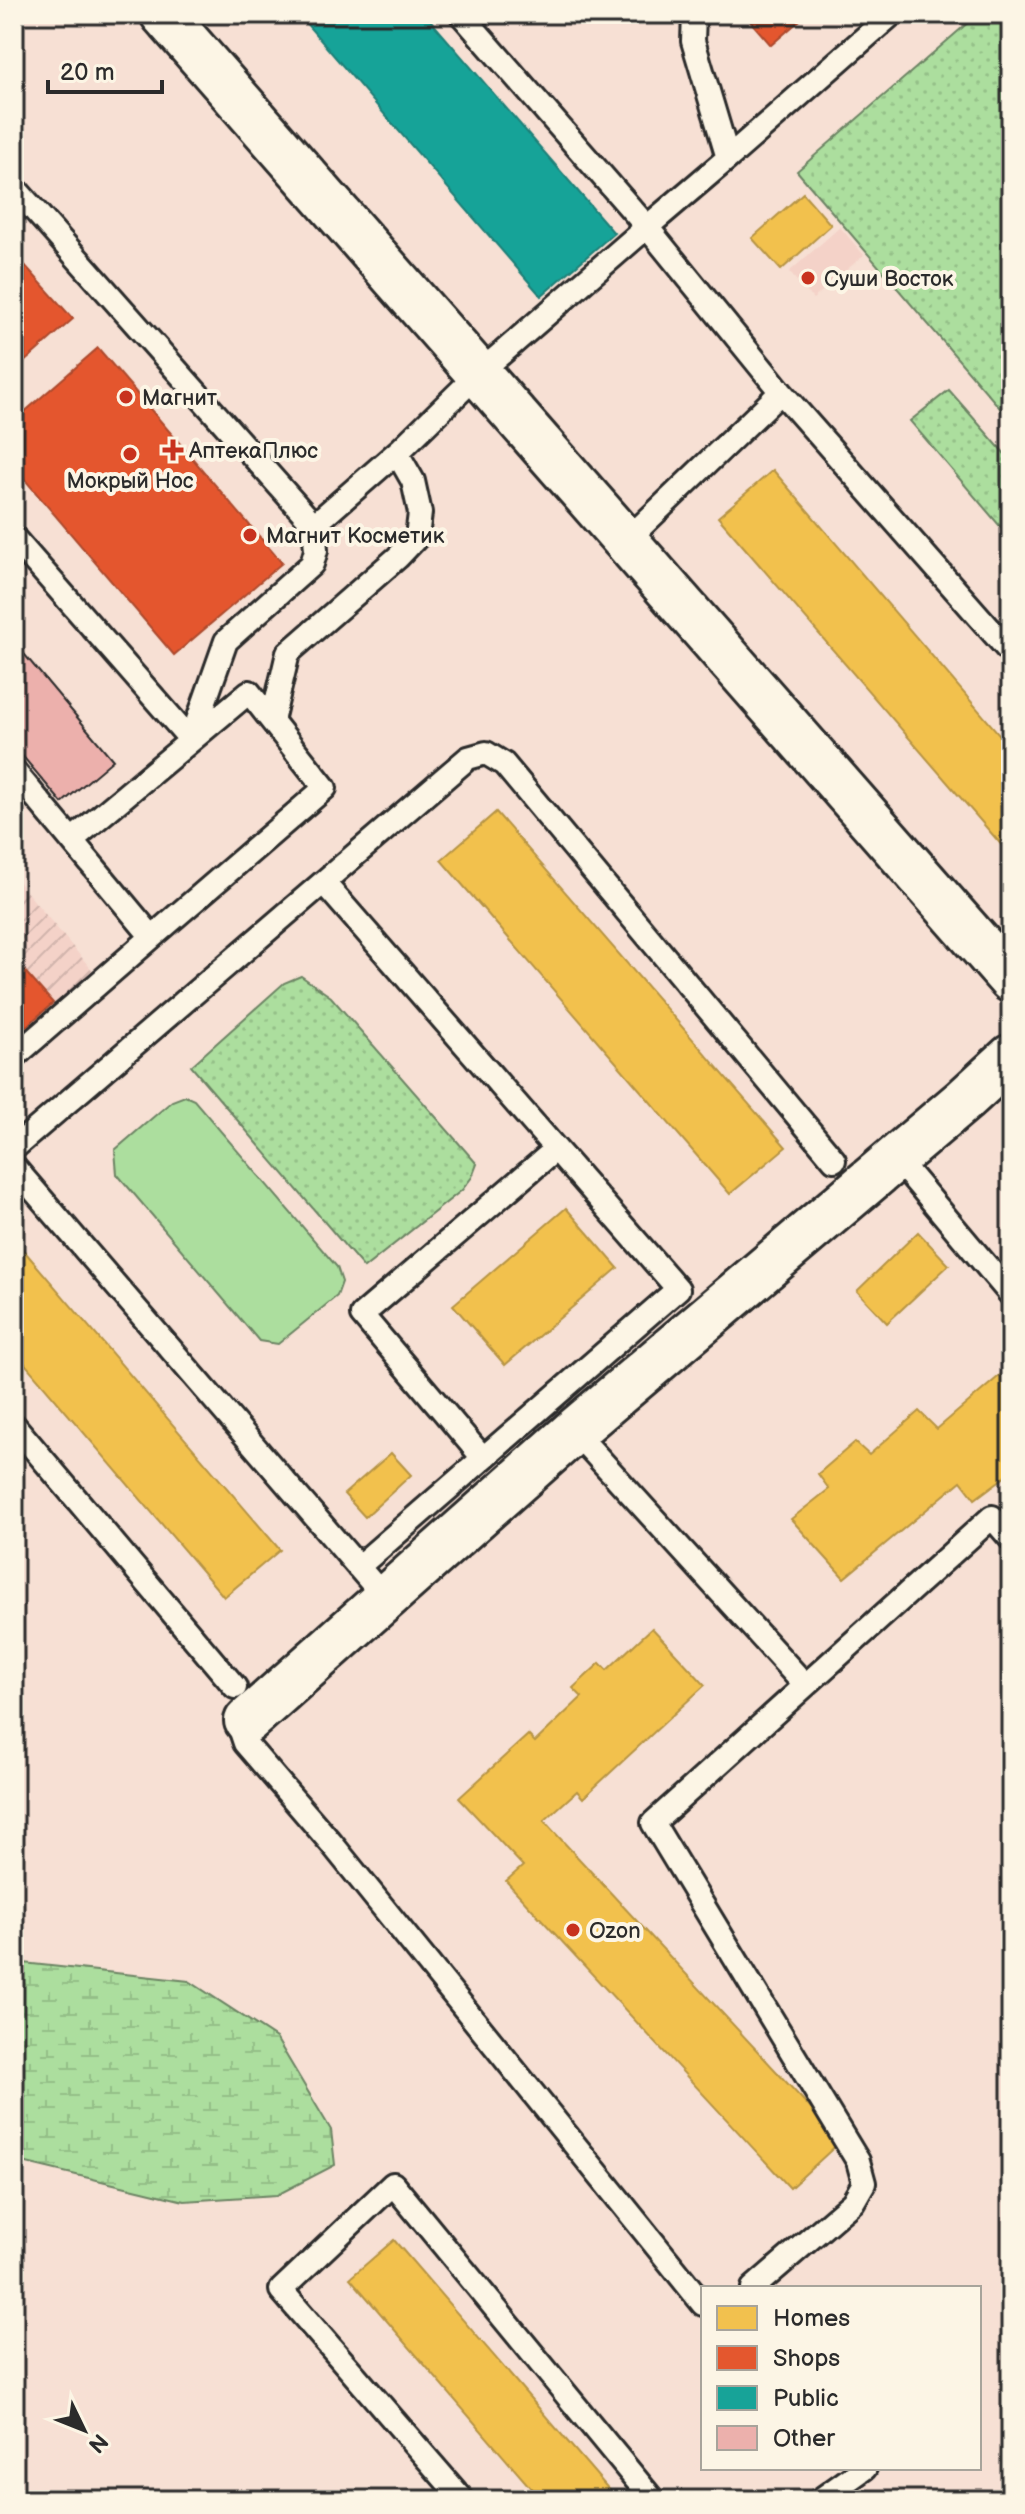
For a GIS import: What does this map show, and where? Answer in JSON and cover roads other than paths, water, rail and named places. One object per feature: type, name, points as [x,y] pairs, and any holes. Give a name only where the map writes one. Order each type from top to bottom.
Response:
[{"type":"street","points":[[163,14],[1011,980]]},
{"type":"street","points":[[241,1704],[372,1583],[574,1431],[691,1305],[896,1158],[1011,1057]]},
{"type":"lane","points":[[461,14],[647,227],[781,392],[1011,653]]},
{"type":"lane","points":[[694,14],[693,41],[728,158]]},
{"type":"lane","points":[[314,525],[397,453],[479,373],[892,14]]},
{"type":"lane","points":[[14,187],[314,525],[316,550],[312,564],[226,641],[191,740]]},
{"type":"lane","points":[[627,540],[781,392]]},
{"type":"lane","points":[[272,721],[288,653],[417,537],[420,513],[413,481],[397,453]]},
{"type":"lane","points":[[14,538],[191,740]]},
{"type":"lane","points":[[14,1057],[325,788],[249,692],[72,840]]},
{"type":"lane","points":[[14,1148],[468,758],[486,753],[504,764],[834,1160]]},
{"type":"lane","points":[[14,771],[152,937]]},
{"type":"lane","points":[[14,1167],[372,1583],[483,1458],[691,1305],[324,883]]},
{"type":"lane","points":[[483,1458],[362,1315],[556,1149]]},
{"type":"lane","points":[[896,1158],[1011,1295]]},
{"type":"lane","points":[[14,1425],[241,1704],[241,1731],[245,1743],[332,1844],[701,2302]]},
{"type":"lane","points":[[574,1431],[805,1685]]},
{"type":"lane","points":[[755,2286],[853,2202],[864,2183],[858,2161],[653,1823],[992,1517],[1011,1539]]},
{"type":"lane","points":[[463,2500],[281,2290],[393,2184],[653,2500]]},
{"type":"lane","points":[[820,2500],[862,2470]]},
{"type":"place","name":"Суши Восток","points":[[808,278]]},
{"type":"place","name":"Магнит","points":[[126,397]]},
{"type":"place","name":"АптекаПлюс","points":[[173,450]]},
{"type":"place","name":"Мокрый Нос","points":[[130,454]]},
{"type":"place","name":"Магнит Косметик","points":[[250,535]]},
{"type":"place","name":"Ozon","points":[[573,1930]]}]
